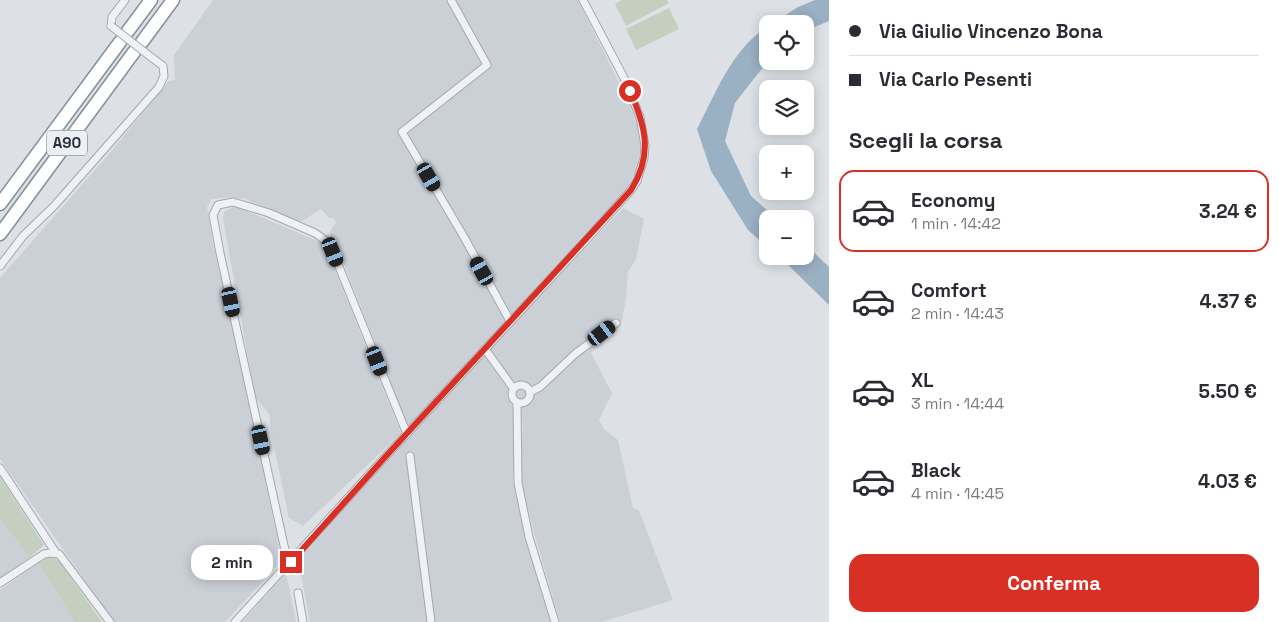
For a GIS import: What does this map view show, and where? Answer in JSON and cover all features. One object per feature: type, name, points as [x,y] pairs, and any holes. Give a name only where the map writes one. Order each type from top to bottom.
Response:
[{"type":"highway","points":[[128,31],[151,0]]},
{"type":"highway","points":[[142,42],[173,0]]},
{"type":"highway","name":"A90","points":[[0,204],[120,42]]},
{"type":"highway","name":"A90","points":[[0,234],[134,52]]},
{"type":"street","points":[[0,266],[23,236],[54,206],[159,87],[164,76],[163,66],[111,26],[112,16],[125,0]]},
{"type":"street","points":[[451,0],[487,65],[402,132],[510,321]]},
{"type":"street","points":[[235,622],[631,190],[639,175],[644,158],[645,136],[637,106],[583,0]]},
{"type":"street","points":[[291,562],[284,550],[216,235],[213,215],[218,205],[232,202],[254,208],[315,233],[326,241],[333,252],[407,434]]},
{"type":"street","points":[[518,403],[526,402],[530,392],[540,387],[575,354],[616,323]]},
{"type":"street","points":[[485,349],[514,388]]},
{"type":"street","points":[[530,392],[524,385],[518,385],[514,388],[512,396],[518,403],[519,440],[517,474],[529,537],[555,622]]},
{"type":"street","points":[[410,456],[431,622]]},
{"type":"street","points":[[0,468],[56,553]]},
{"type":"street","points":[[0,583],[44,554],[56,553],[63,556],[110,622]]},
{"type":"street","points":[[298,593],[303,622]]},
{"type":"shaded area","points":[[213,0],[578,0],[628,101],[639,128],[641,147],[636,170],[626,190],[408,427],[338,249],[330,238],[331,230],[336,222],[334,218],[329,218],[321,209],[299,223],[247,199],[230,197],[212,199],[207,207],[213,243],[244,378],[282,561],[225,622],[114,622],[0,459],[0,278],[109,154],[169,81],[175,80],[174,55]]},
{"type":"shaded area","points":[[235,206],[322,243],[328,253],[401,433],[303,526],[289,518],[270,428],[270,415],[255,397],[223,219],[224,212]]},
{"type":"shaded area","points":[[623,208],[644,219],[636,259],[628,272],[621,326],[591,353],[612,393],[599,420],[604,429],[618,440],[633,508],[639,510],[673,600],[602,622],[560,622],[522,487],[520,473],[523,425],[521,408],[511,403],[515,415],[513,481],[523,529],[552,622],[310,622],[298,559],[481,358]]},
{"type":"shaded area","points":[[0,518],[29,558],[0,578]]},
{"type":"shaded area","points":[[38,563],[75,622],[0,622],[0,590]]},
{"type":"shaded area","points":[[286,573],[296,622],[242,622]]},
{"type":"green space","points":[[622,0],[667,0],[669,3],[626,26],[615,4]]},
{"type":"green space","points":[[669,8],[679,29],[636,50],[626,29]]},
{"type":"green space","points":[[0,477],[44,545],[29,558],[0,518]]},
{"type":"green space","points":[[48,557],[59,561],[102,622],[75,622],[38,563]]},
{"type":"water","points":[[815,0],[829,0],[829,21],[814,27],[814,15],[786,15],[798,7]]},
{"type":"water","points":[[759,33],[759,70],[761,70],[735,103],[725,141],[751,196],[767,210],[759,210],[759,240],[748,230],[711,171],[697,129],[734,59]]},
{"type":"water","points":[[814,253],[829,267],[829,305],[788,265],[814,265]]},
{"type":"route","points":[[291,562],[631,190],[641,170],[646,146],[637,106],[630,91]]}]
